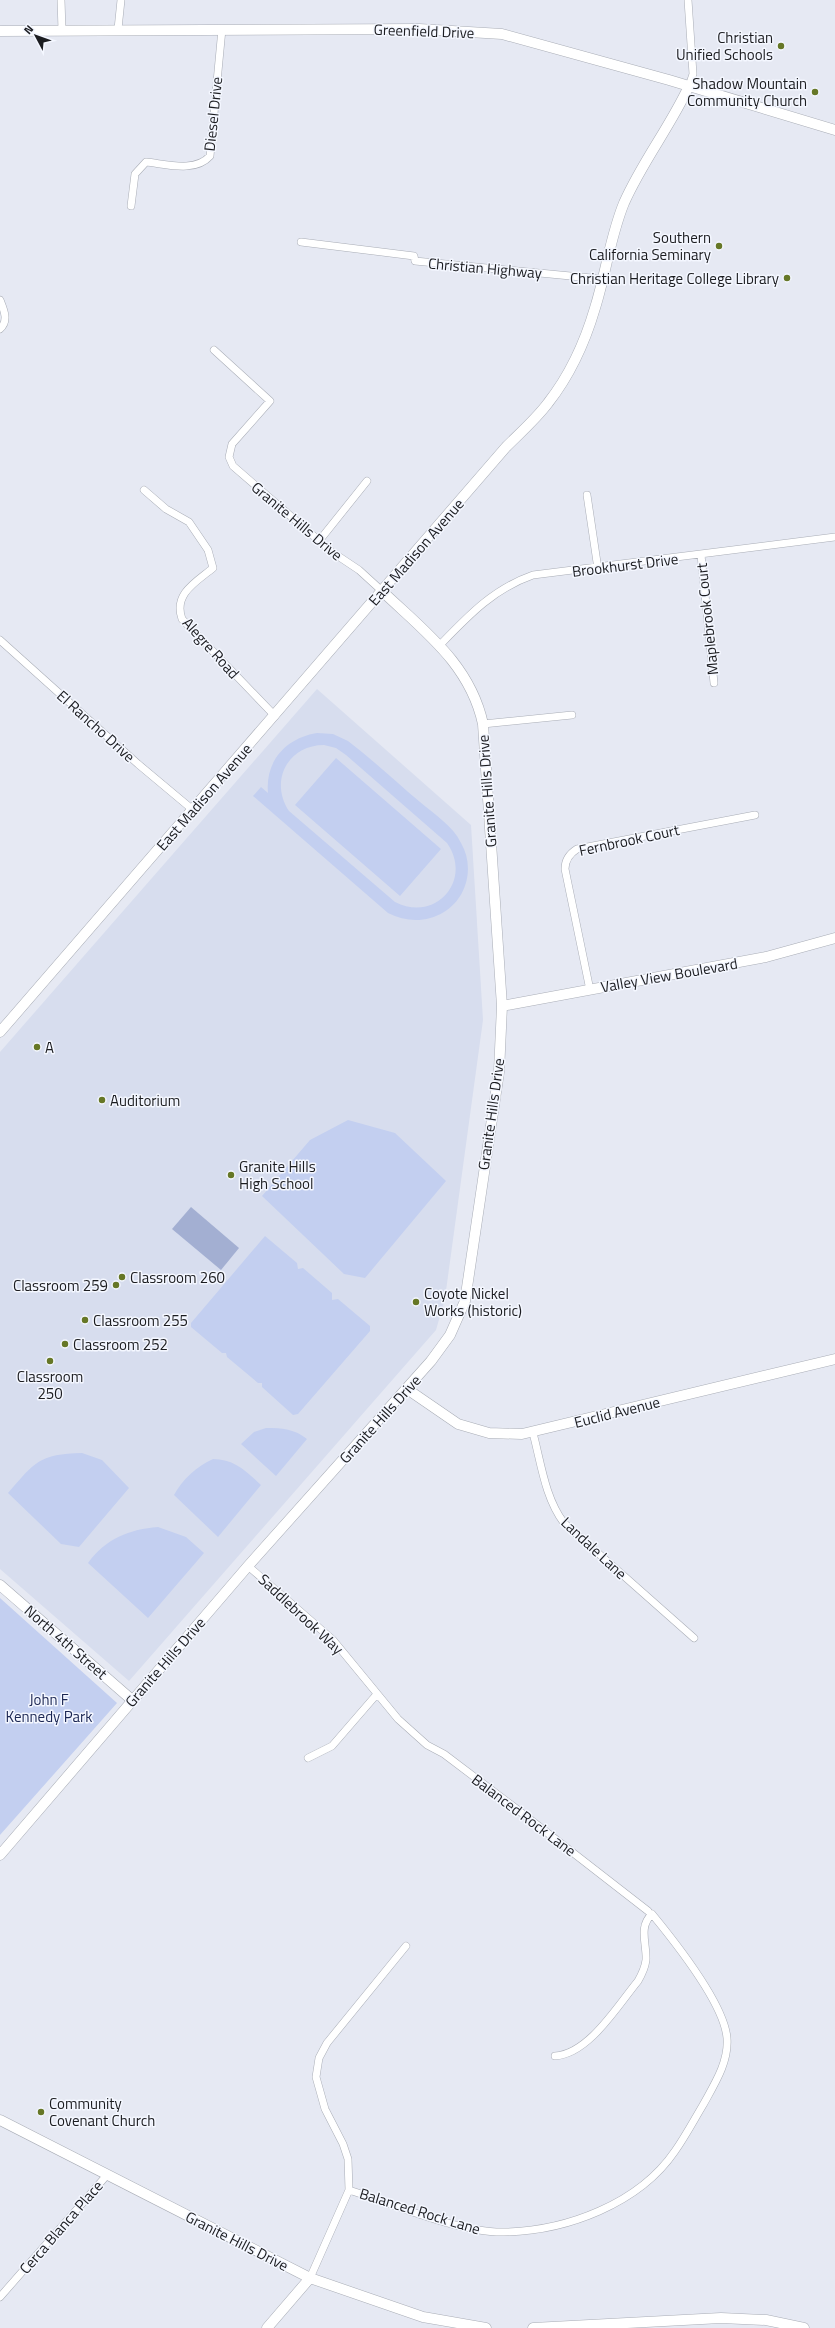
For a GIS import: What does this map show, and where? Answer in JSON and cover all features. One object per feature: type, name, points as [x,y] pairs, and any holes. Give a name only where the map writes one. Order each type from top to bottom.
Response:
[{"type":"street","points":[[61,0],[62,30]]},
{"type":"street","points":[[118,29],[121,0]]},
{"type":"street","name":"East Madison Avenue","points":[[0,1032],[275,716],[506,447],[548,404],[574,364],[595,307],[612,237],[632,185],[681,103],[689,86],[693,74],[688,0]]},
{"type":"street","name":"Greenfield Drive","points":[[0,31],[118,29],[436,29],[502,34],[689,86],[835,130]]},
{"type":"street","name":"Diesel Drive","points":[[131,206],[135,174],[146,162],[192,166],[201,164],[210,156],[222,29]]},
{"type":"street","name":"Christian Highway","points":[[301,242],[414,256],[415,261],[602,279]]},
{"type":"street","points":[[0,300],[5,312],[5,319],[0,329]]},
{"type":"street","name":"Granite Hills Drive","points":[[0,1855],[248,1566],[407,1389],[445,1343],[456,1324],[465,1301],[499,1072],[502,1006],[483,724],[479,704],[462,672],[439,646],[382,591],[360,570],[319,541],[232,466],[229,457],[232,444],[270,401],[214,350]]},
{"type":"street","points":[[319,541],[367,481]]},
{"type":"street","name":"Alegre Road","points":[[144,490],[166,509],[189,522],[208,550],[213,568],[184,594],[180,608],[182,619],[275,716]]},
{"type":"street","points":[[588,495],[598,569]]},
{"type":"street","name":"Brookhurst Drive","points":[[439,646],[479,605],[513,583],[533,575],[598,569],[835,537]]},
{"type":"street","name":"Maplebrook Court","points":[[701,555],[714,683]]},
{"type":"street","name":"El Rancho Drive","points":[[0,640],[193,810]]},
{"type":"street","points":[[483,724],[572,715]]},
{"type":"street","name":"Fernbrook Court","points":[[590,990],[565,869],[566,860],[571,853],[577,849],[755,815]]},
{"type":"street","name":"Valley View Boulevard","points":[[502,1006],[766,957],[835,938]]},
{"type":"street","name":"Euclid Avenue","points":[[407,1389],[445,1416],[468,1428],[500,1434],[533,1433],[835,1360]]},
{"type":"street","name":"Landale Lane","points":[[533,1433],[551,1499],[556,1512],[564,1523],[694,1638]]},
{"type":"street","name":"Saddlebrook Way","points":[[248,1566],[333,1640],[398,1719]]},
{"type":"street","name":"North 4th Street","points":[[0,1585],[132,1700]]},
{"type":"street","points":[[308,1758],[332,1746],[377,1694]]},
{"type":"street","name":"Balanced Rock Lane","points":[[349,2190],[454,2224],[481,2231],[503,2232],[537,2230],[568,2224],[602,2210],[649,2179],[675,2152],[712,2089],[725,2059],[727,2038],[719,2011],[696,1972],[650,1913],[444,1754],[427,1745],[398,1719]]},
{"type":"street","points":[[555,2056],[571,2053],[590,2039],[638,1981],[643,1973],[646,1958],[644,1925],[650,1913]]},
{"type":"street","points":[[267,2328],[310,2278],[349,2190],[348,2159],[343,2144],[325,2109],[316,2077],[319,2058],[332,2037],[406,1946]]},
{"type":"street","name":"Granite Hills Drive","points":[[0,2120],[310,2278],[423,2317],[486,2328]]},
{"type":"street","name":"Cerca Blanca Place","points":[[0,2297],[107,2175]]},
{"type":"street","points":[[533,2328],[721,2318],[766,2320],[804,2328]]},
{"type":"shaded area","name":"Granite Hills High School","points":[[317,689],[471,825],[483,1020],[445,1298],[436,1330],[129,1681],[0,1569],[0,1052]]},
{"type":"shaded area","points":[[191,1207],[239,1248],[221,1270],[172,1229]]},
{"type":"green space","points":[[317,733],[333,734],[348,741],[453,831],[458,837],[465,852],[468,872],[463,890],[452,906],[437,916],[423,920],[409,920],[388,913],[253,796],[261,787],[268,793],[268,781],[274,761],[287,746],[306,736]],"holes":[[[324,745],[336,748],[447,843],[454,857],[456,871],[453,883],[446,894],[436,902],[424,907],[410,907],[395,902],[289,811],[283,800],[281,788],[282,777],[292,758],[301,751],[311,747]]]},
{"type":"green space","points":[[336,758],[441,849],[400,896],[295,805]]},
{"type":"green space","points":[[348,1120],[395,1133],[446,1181],[365,1278],[344,1274],[262,1196],[310,1140]]},
{"type":"green space","points":[[265,1236],[297,1263],[298,1269],[303,1268],[332,1293],[332,1300],[338,1299],[370,1326],[370,1331],[298,1414],[293,1415],[262,1387],[262,1383],[258,1383],[227,1357],[226,1353],[222,1353],[191,1327],[191,1323]]},
{"type":"green space","points":[[266,1428],[288,1430],[298,1433],[307,1439],[276,1476],[241,1444],[254,1432]]},
{"type":"green space","points":[[82,1453],[102,1460],[129,1488],[79,1547],[61,1544],[8,1493],[32,1467],[39,1462],[56,1455]]},
{"type":"green space","points":[[213,1459],[227,1461],[239,1467],[261,1485],[218,1537],[174,1495],[190,1474],[201,1465]]},
{"type":"green space","points":[[158,1527],[186,1537],[204,1553],[148,1618],[88,1563],[102,1548],[119,1537],[138,1530]]},
{"type":"green space","name":"John F Kennedy Park","points":[[0,1598],[117,1703],[0,1835]]},
{"type":"place","name":"Christian Unified Schools","points":[[781,46]]},
{"type":"place","name":"Shadow Mountain Community Church","points":[[815,92]]},
{"type":"place","name":"Southern California Seminary","points":[[719,246]]},
{"type":"place","name":"Christian Heritage College Library","points":[[787,278]]},
{"type":"place","name":"A","points":[[37,1047]]},
{"type":"place","name":"Auditorium","points":[[102,1100]]},
{"type":"place","name":"Granite Hills High School","points":[[231,1175]]},
{"type":"place","name":"Classroom 260","points":[[122,1277]]},
{"type":"place","name":"Classroom 259","points":[[116,1285]]},
{"type":"place","name":"Coyote Nickel Works (historic)","points":[[416,1302]]},
{"type":"place","name":"Classroom 255","points":[[85,1320]]},
{"type":"place","name":"Classroom 252","points":[[65,1344]]},
{"type":"place","name":"Classroom 250","points":[[50,1361]]},
{"type":"place","name":"Community Covenant Church","points":[[41,2112]]}]
